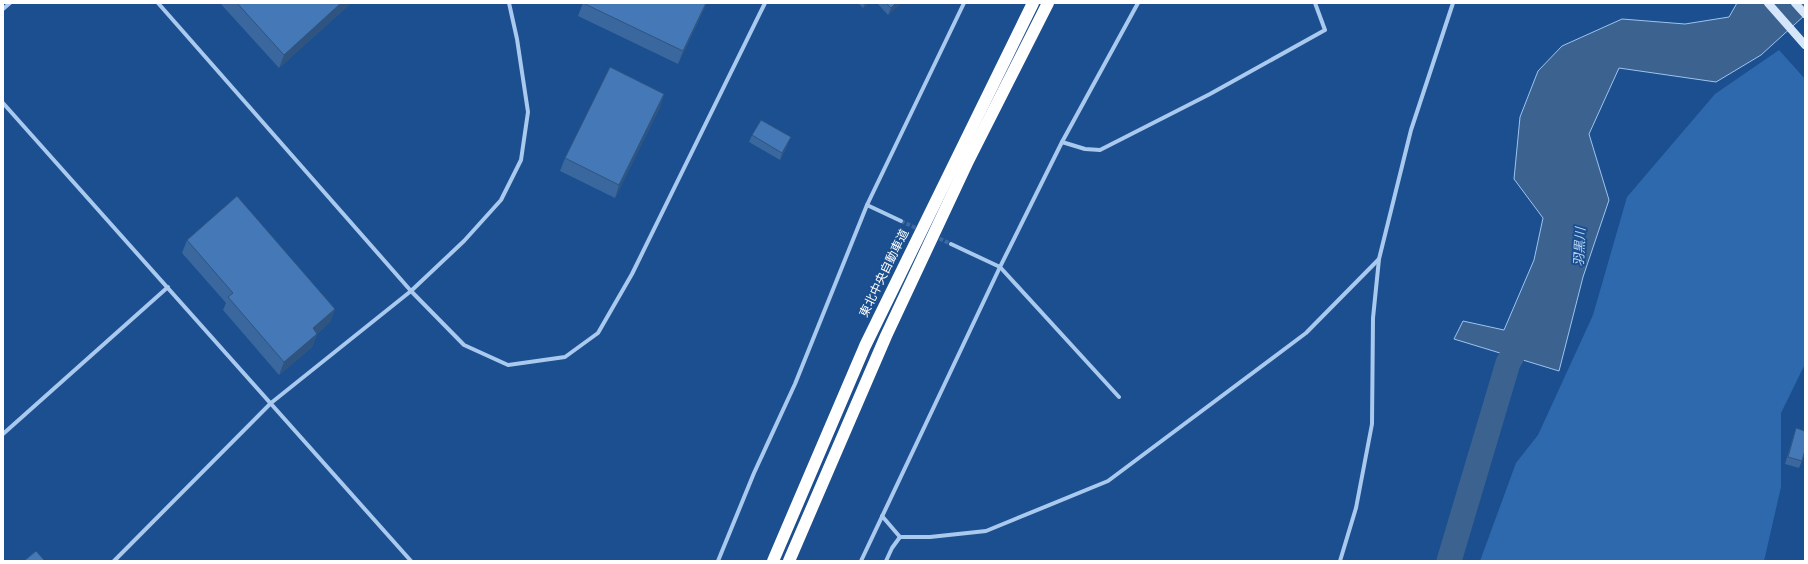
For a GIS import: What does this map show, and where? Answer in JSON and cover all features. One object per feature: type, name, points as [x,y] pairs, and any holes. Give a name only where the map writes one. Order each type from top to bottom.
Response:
[{"type":"highway","name":"東北中央自動車道","points":[[773,561],[865,346],[1033,3]]},
{"type":"highway","points":[[789,561],[886,336],[968,161],[1048,3]]},
{"type":"street","points":[[3,9],[10,3]]},
{"type":"street","points":[[158,3],[410,291],[464,346],[508,366],[565,357],[598,333],[632,274],[765,3]]},
{"type":"street","points":[[114,561],[271,403],[410,291],[464,242],[501,200],[521,160],[528,112],[518,39],[509,3]]},
{"type":"street","points":[[718,561],[754,473],[795,384],[866,205],[964,3]]},
{"type":"street","points":[[861,561],[1000,267],[1062,142],[1138,3]]},
{"type":"street","points":[[1062,142],[1085,149],[1100,150],[1244,75],[1325,30],[1315,3]]},
{"type":"street","points":[[1340,561],[1356,508],[1372,424],[1373,318],[1379,259],[1411,130],[1453,3]]},
{"type":"street","points":[[1768,3],[1805,45]]},
{"type":"street","points":[[1795,3],[1805,14]]},
{"type":"street","points":[[3,103],[411,561]]},
{"type":"street","points":[[866,205],[901,222]]},
{"type":"street","points":[[951,244],[1000,267],[1119,397]]},
{"type":"street","points":[[882,516],[900,537],[930,537],[986,531],[1108,481],[1306,333],[1379,259]]},
{"type":"street","points":[[3,434],[168,287]]},
{"type":"street","points":[[886,561],[892,548],[900,537]]},
{"type":"shaded area","points":[[1779,50],[1805,79],[1805,364],[1781,413],[1781,487],[1764,561],[1480,561],[1516,463],[1538,435],[1593,315],[1627,197],[1715,94]]},
{"type":"water","points":[[1737,3],[1805,3],[1805,15],[1761,55],[1716,82],[1619,68],[1589,134],[1609,200],[1583,277],[1559,371],[1454,339],[1463,321],[1504,330],[1534,260],[1543,218],[1514,179],[1520,117],[1538,71],[1562,46],[1622,19],[1685,24],[1729,17]]},
{"type":"building","points":[[237,3],[341,3],[284,55]]},
{"type":"building","points":[[583,3],[706,3],[683,51]]},
{"type":"building","points":[[886,3],[896,3],[891,8]]},
{"type":"building","points":[[610,67],[664,94],[619,185],[565,158]]},
{"type":"building","points":[[761,120],[791,137],[782,153],[752,135]]},
{"type":"building","points":[[237,196],[335,309],[313,328],[317,334],[284,362],[228,297],[233,293],[187,240]]},
{"type":"building","points":[[1796,428],[1805,431],[1805,450],[1802,461],[1788,457]]},
{"type":"building","points":[[36,551],[45,561],[24,561]]},
{"type":"waterway","name":"羽黒川","points":[[1449,561],[1508,363],[1518,346],[1537,334]]},
{"type":"tunnel","points":[[901,221],[920,230]]},
{"type":"tunnel","points":[[934,236],[951,244]]}]
